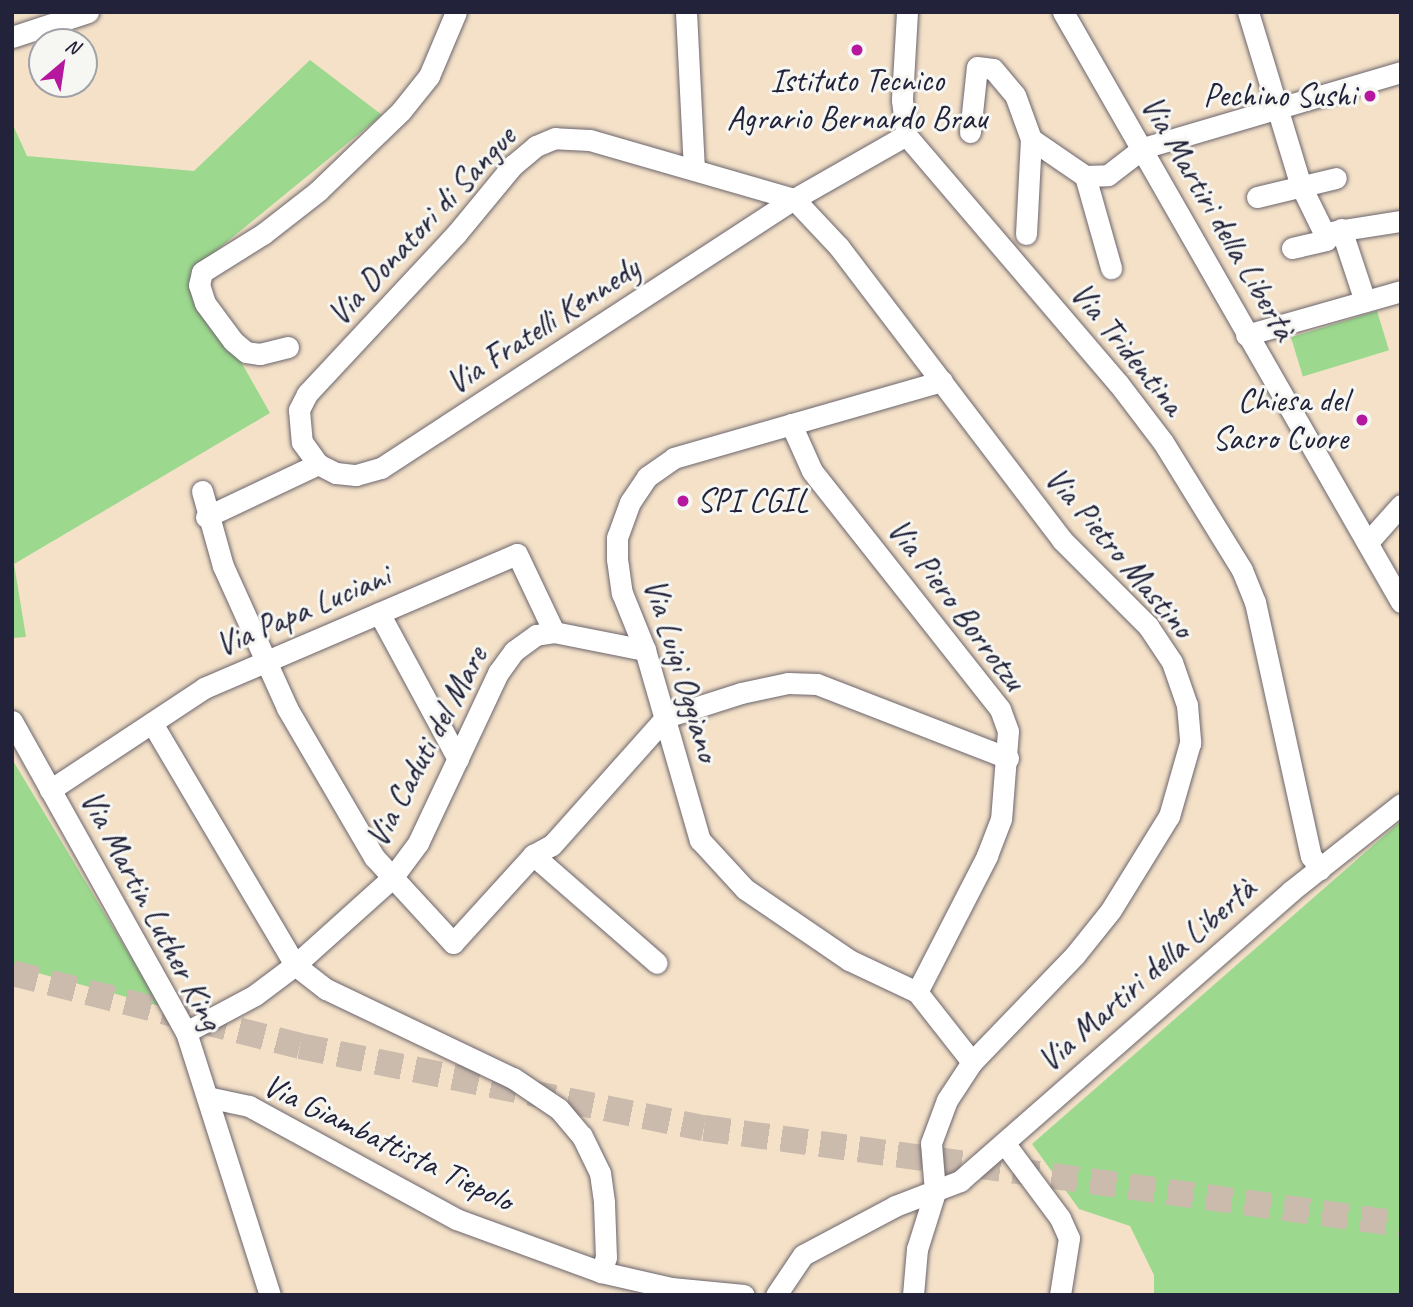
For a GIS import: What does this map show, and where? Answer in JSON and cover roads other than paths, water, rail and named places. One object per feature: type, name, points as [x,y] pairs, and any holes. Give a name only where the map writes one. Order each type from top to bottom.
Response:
[{"type":"street","points":[[12,37],[88,12]]},
{"type":"street","points":[[288,347],[260,354],[246,352],[233,341],[205,303],[199,285],[202,272],[263,234],[318,191],[401,110],[429,76],[456,12]]},
{"type":"street","points":[[686,12],[694,169]]},
{"type":"street","points":[[906,135],[902,100],[907,12]]},
{"type":"street","name":"Via Martiri della Libertà","points":[[1063,12],[1143,148],[1247,335],[1369,541],[1401,602]]},
{"type":"street","points":[[1248,12],[1301,186],[1312,209],[1333,231],[1365,301]]},
{"type":"street","points":[[970,132],[977,67],[993,69],[1015,95],[1031,139],[1026,234]]},
{"type":"street","points":[[1031,139],[1085,176],[1108,175],[1143,148],[1401,72]]},
{"type":"street","name":"Via Fratelli Kennedy","points":[[317,464],[335,473],[356,475],[381,468],[794,199],[906,135]]},
{"type":"street","name":"Via Tridentina","points":[[906,135],[1118,383],[1163,442],[1242,570],[1255,602],[1311,856],[1320,869]]},
{"type":"street","name":"Via Donatori di Sangue","points":[[317,464],[302,442],[298,427],[307,394],[457,233],[513,165],[536,146],[555,138],[589,140],[794,199]]},
{"type":"street","points":[[1085,176],[1111,268]]},
{"type":"street","points":[[1257,197],[1336,178]]},
{"type":"street","name":"Via Pietro Mastino","points":[[794,199],[839,247],[1062,540],[1148,626],[1172,662],[1187,705],[1190,743],[1169,816],[1111,910],[1075,955],[972,1062],[947,1100],[931,1143],[935,1192]]},
{"type":"street","points":[[1292,248],[1326,240],[1333,231],[1401,221]]},
{"type":"street","points":[[1247,335],[1401,291]]},
{"type":"street","name":"Via Luigi Oggiano","points":[[942,381],[674,458],[647,477],[630,502],[617,537],[617,559],[622,593],[645,650],[666,717],[688,809],[700,840],[718,865],[745,889],[849,960],[917,992],[972,1062]]},
{"type":"street","name":"Via Piero Borrotzu","points":[[791,424],[812,471],[1000,709],[1008,731],[1008,758],[1001,819],[987,856],[917,992]]},
{"type":"street","points":[[206,517],[317,464]]},
{"type":"street","points":[[202,491],[206,517],[265,662],[374,857],[453,943],[533,855],[552,845],[666,717],[753,691],[817,684],[1008,758]]},
{"type":"street","points":[[1369,541],[1401,505]]},
{"type":"street","name":"Via Papa Luciani","points":[[50,790],[204,688],[517,554],[554,632]]},
{"type":"street","points":[[379,612],[458,759]]},
{"type":"street","points":[[554,632],[645,650]]},
{"type":"street","name":"Via Caduti del Mare","points":[[186,1032],[255,995],[295,965],[391,878],[418,843],[498,673],[514,651],[536,635],[554,632]]},
{"type":"street","name":"Via Martin Luther King","points":[[12,721],[186,1032],[270,1295]]},
{"type":"street","points":[[152,723],[295,965],[326,989],[513,1078],[559,1109],[582,1136],[600,1173],[606,1257],[601,1272]]},
{"type":"street","name":"Via Martiri della Libertà","points":[[776,1295],[803,1255],[895,1206],[960,1181],[1320,869],[1401,804]]},
{"type":"street","points":[[533,855],[657,963]]},
{"type":"street","name":"Via Giambattista Tiepolo","points":[[207,1097],[249,1106],[456,1219],[601,1272],[671,1288],[744,1295]]},
{"type":"street","points":[[1005,1143],[1060,1218],[1069,1238],[1060,1295]]},
{"type":"street","points":[[913,1295],[917,1249],[935,1192]]},
{"type":"tunnel","points":[[12,973],[300,1046],[704,1128],[1401,1224]]},
{"type":"place","name":"Istituto Tecnico Agrario Bernardo Brau","points":[[857,50]]},
{"type":"place","name":"Pechino Sushi","points":[[1370,96]]},
{"type":"place","name":"Chiesa del Sacro Cuore","points":[[1362,420]]},
{"type":"place","name":"SPI CGIL","points":[[683,501]]}]
